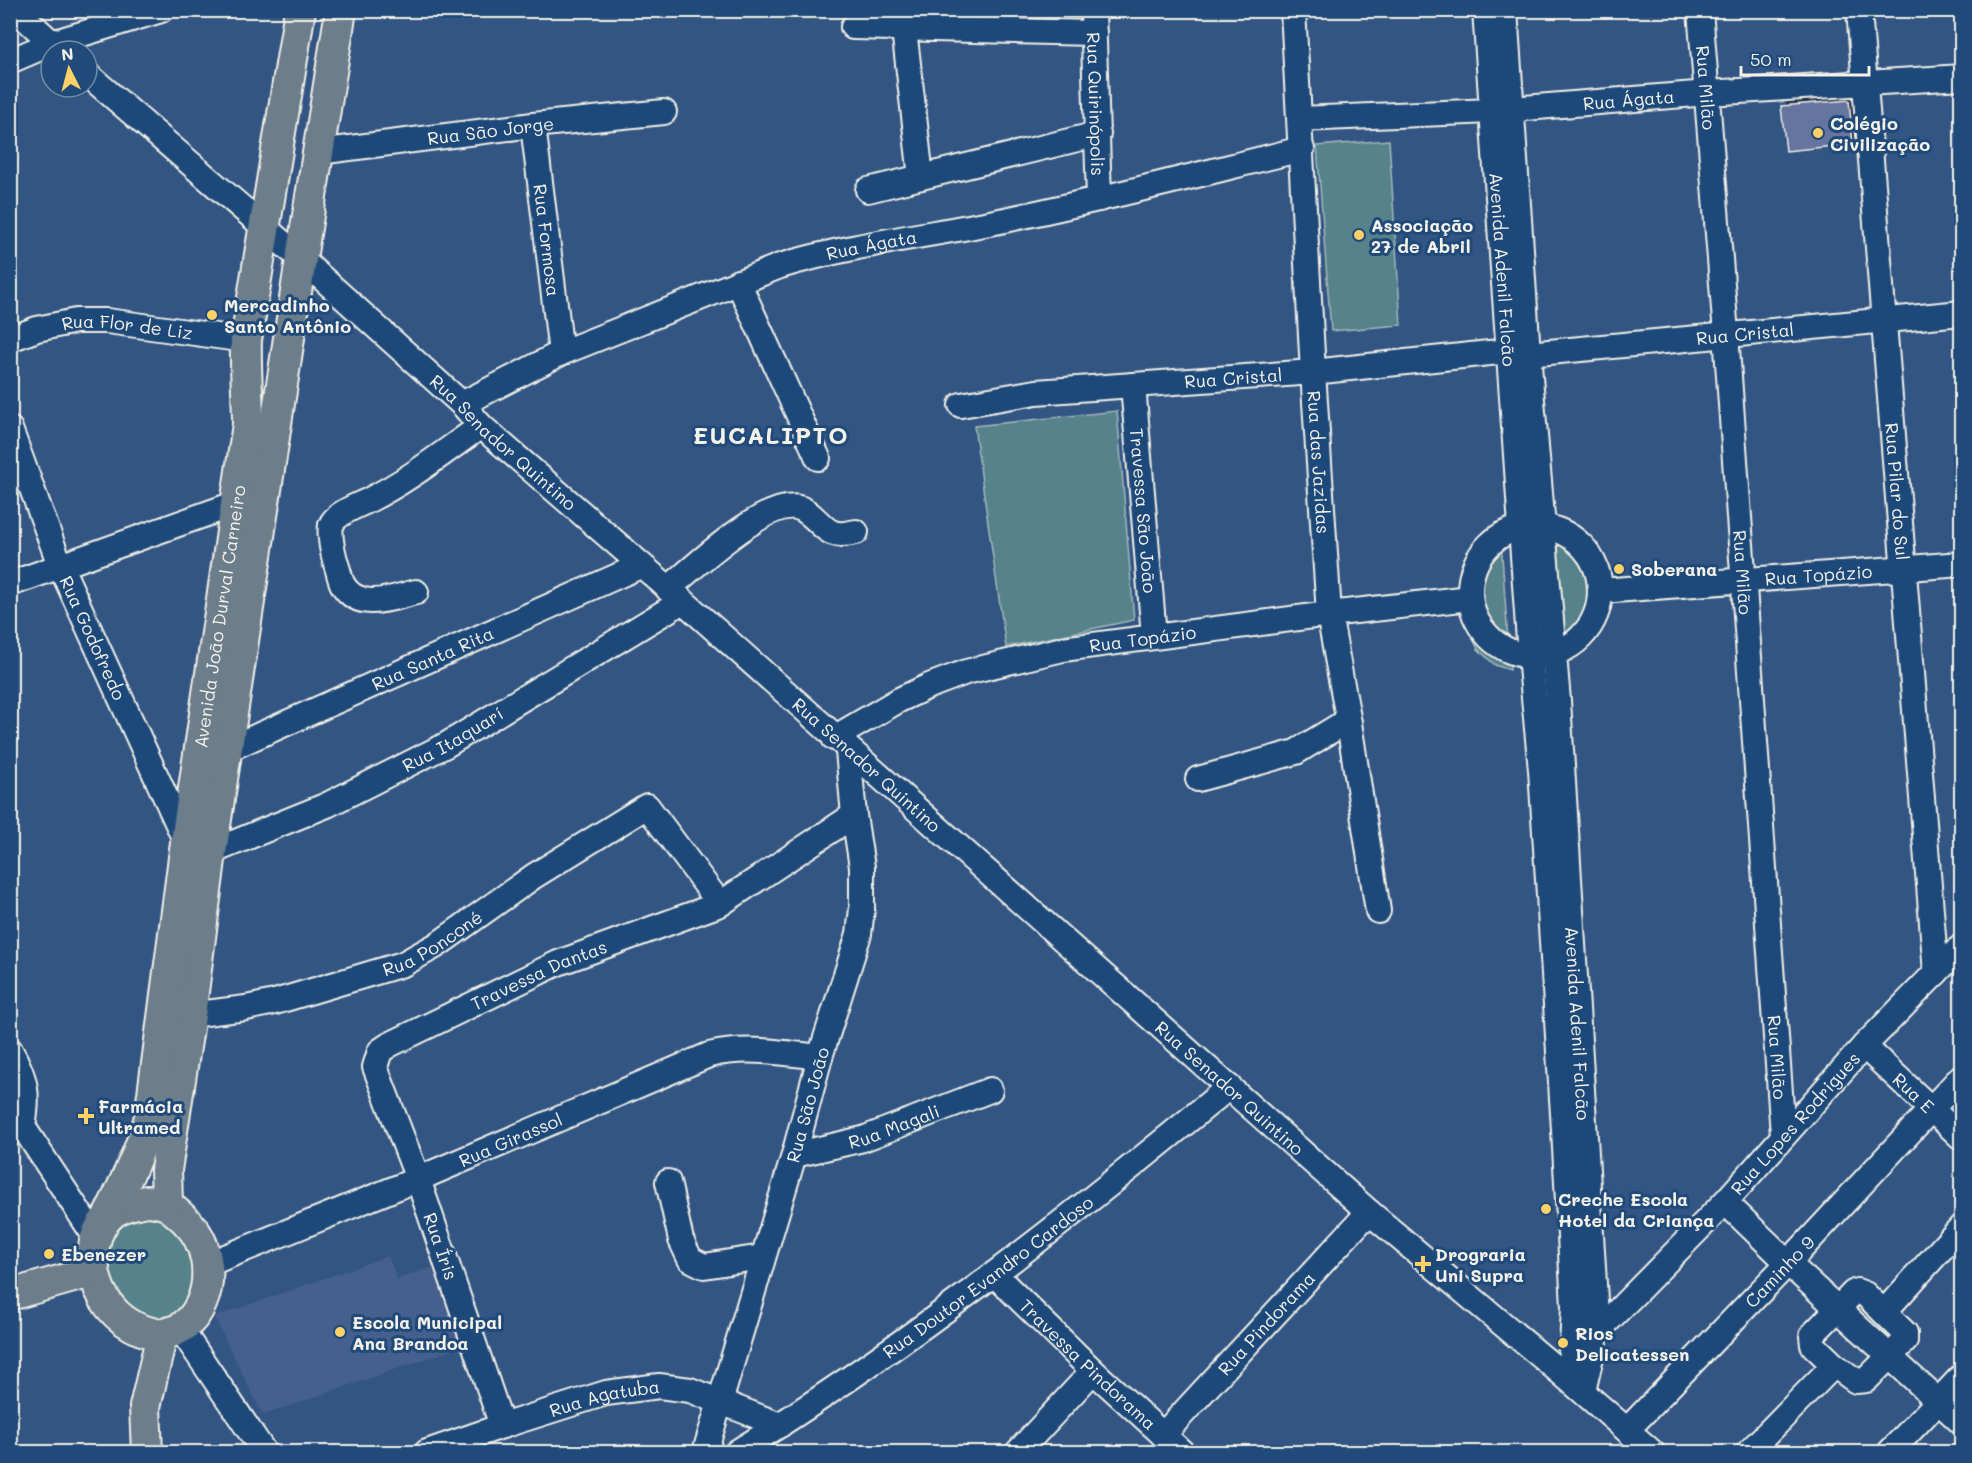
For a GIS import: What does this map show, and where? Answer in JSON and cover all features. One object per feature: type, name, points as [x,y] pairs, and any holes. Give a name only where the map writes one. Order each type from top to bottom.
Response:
[{"type":"main road","name":"Avenida João Durval Carneiro","points":[[167,1204],[166,1170],[190,1015],[199,847],[237,503],[248,424],[248,400],[244,374],[246,340],[300,10]]},
{"type":"main road","name":"Avenida João Durval Carneiro","points":[[102,1227],[131,1173],[143,1144],[150,1117],[199,847],[226,750],[318,152],[333,12]]},
{"type":"main road","points":[[146,1201],[167,1204],[189,1225],[200,1241],[208,1264],[207,1292],[198,1312],[171,1331],[142,1331],[122,1320],[109,1306],[99,1289],[94,1271],[93,1252],[102,1227],[127,1204],[146,1201]]},
{"type":"main road","points":[[10,1295],[94,1271]]},
{"type":"main road","points":[[147,1452],[145,1407],[171,1331]]},
{"type":"street","points":[[16,10],[47,39]]},
{"type":"street","points":[[79,39],[161,10]]},
{"type":"street","name":"Rua das Jazidas","points":[[1293,10],[1329,614],[1349,723],[1378,911]]},
{"type":"street","name":"Rua Milão","points":[[1700,10],[1726,334],[1783,1135]]},
{"type":"street","name":"Rua Pilar do Sul","points":[[1859,10],[1936,973]]},
{"type":"street","name":"Avenida Adenil Falcão","points":[[1496,21],[1532,526],[1530,656],[1555,812]]},
{"type":"street","points":[[853,27],[904,29],[1094,22]]},
{"type":"street","name":"Rua Quirinópolis","points":[[1094,22],[1099,199]]},
{"type":"street","points":[[904,29],[921,177]]},
{"type":"street","points":[[10,61],[39,52]]},
{"type":"street","name":"Rua Ágata","points":[[1300,119],[1502,110],[1708,93],[1962,77]]},
{"type":"street","name":"Rua Senador Quintino","points":[[99,84],[301,259],[462,404],[481,426],[804,709],[1369,1212],[1652,1452]]},
{"type":"street","name":"Rua São Jorge","points":[[318,152],[533,125],[664,112]]},
{"type":"street","name":"Rua Formosa","points":[[533,125],[561,353]]},
{"type":"street","points":[[868,190],[1098,135]]},
{"type":"street","name":"Rua Ágata","points":[[462,404],[561,353],[738,282],[814,256],[995,222],[1302,149]]},
{"type":"street","points":[[738,282],[818,458]]},
{"type":"street","name":"Rua Cristal","points":[[961,405],[1036,392],[1313,372],[1962,313]]},
{"type":"street","name":"Rua Flor de Liz","points":[[10,339],[37,329],[76,321],[107,321],[246,340]]},
{"type":"street","name":"Travessa São João","points":[[1133,385],[1154,636]]},
{"type":"street","points":[[416,592],[382,601],[361,600],[352,595],[342,584],[334,558],[331,525],[333,520],[345,512],[396,486],[481,426]]},
{"type":"street","name":"Rua Godofredo","points":[[10,429],[60,565],[199,847]]},
{"type":"street","points":[[10,584],[237,503]]},
{"type":"street","name":"Rua Itaquarí","points":[[199,847],[327,805],[446,745],[675,595],[736,533],[775,509],[795,507],[803,509],[829,532],[837,535],[856,532]]},
{"type":"street","points":[[1532,526],[1561,530],[1578,540],[1591,555],[1599,572],[1601,591],[1600,605],[1588,630],[1567,648],[1555,654],[1530,656],[1508,651],[1489,638],[1476,620],[1470,598],[1471,574],[1482,553],[1499,536],[1532,526]]},
{"type":"street","name":"Avenida Adenil Falcão","points":[[1532,526],[1555,654],[1555,812],[1575,1131],[1572,1346],[1575,1385]]},
{"type":"street","name":"Rua Topázio","points":[[1601,591],[1962,564]]},
{"type":"street","name":"Rua Santa Rita","points":[[226,750],[640,566]]},
{"type":"street","name":"Rua Topázio","points":[[841,744],[899,700],[966,672],[1063,648],[1470,598]]},
{"type":"street","points":[[1198,779],[1296,752],[1349,723]]},
{"type":"street","name":"Rua São João","points":[[705,1452],[794,1155],[820,1057],[859,934],[862,909],[862,867],[841,744]]},
{"type":"street","name":"Rua Ponconé","points":[[190,1015],[275,1002],[404,964],[437,945],[534,876],[647,806],[720,904]]},
{"type":"street","name":"Travessa Dantas","points":[[375,1068],[380,1051],[389,1045],[558,963],[720,904],[854,815]]},
{"type":"street","name":"Rua Lopes Rodrigues","points":[[1572,1346],[1597,1332],[1725,1202],[1863,1046],[1962,946]]},
{"type":"street","name":"Rua E","points":[[1863,1046],[1962,1138]]},
{"type":"street","points":[[10,1050],[22,1071],[26,1086],[27,1107],[17,1117],[102,1227]]},
{"type":"street","name":"Rua Girassol","points":[[208,1264],[418,1179],[709,1055],[730,1050],[753,1050],[820,1057]]},
{"type":"street","name":"Rua Íris","points":[[375,1068],[418,1179],[502,1426]]},
{"type":"street","name":"Caminho 9","points":[[1627,1430],[1788,1263],[1962,1076]]},
{"type":"street","name":"Rua Doutor Evandro Cardoso","points":[[737,1452],[780,1425],[995,1275],[1229,1087]]},
{"type":"street","name":"Rua Magali","points":[[794,1155],[863,1139],[990,1090]]},
{"type":"street","name":"Avenida Adenil Falcão","points":[[1575,1131],[1594,1272],[1597,1332],[1575,1385]]},
{"type":"street","points":[[668,1182],[681,1240],[690,1259],[704,1266],[762,1257]]},
{"type":"street","points":[[1725,1202],[1788,1263],[1962,1422]]},
{"type":"street","name":"Rua Pindorama","points":[[1163,1436],[1369,1212]]},
{"type":"street","points":[[1884,1312],[1962,1226]]},
{"type":"street","points":[[1594,1272],[1608,1285],[1619,1287],[1631,1281],[1692,1235]]},
{"type":"street","name":"Travessa Pindorama","points":[[995,1275],[1093,1371],[1182,1452]]},
{"type":"street","points":[[1857,1291],[1865,1294],[1907,1336],[1892,1358],[1866,1380],[1852,1381],[1831,1367],[1813,1345],[1812,1336],[1837,1306],[1857,1291]]},
{"type":"street","points":[[171,1331],[264,1452]]},
{"type":"street","points":[[1749,1452],[1831,1367]]},
{"type":"street","points":[[1018,1452],[1093,1371]]},
{"type":"street","points":[[1890,1452],[1962,1376]]},
{"type":"street","name":"Rua Agatuba","points":[[427,1452],[606,1392],[659,1386],[679,1388],[721,1401],[780,1425]]},
{"type":"shaded area","name":"Escola Municipal Ana Brandoa","points":[[388,1256],[397,1279],[436,1266],[463,1346],[263,1415],[214,1317]]},
{"type":"green space","name":"Associação 27 de Abril","points":[[1389,140],[1401,325],[1331,331],[1317,146]]},
{"type":"green space","points":[[1117,411],[1134,620],[1006,647],[974,426]]},
{"type":"green space","points":[[1551,533],[1570,546],[1583,559],[1591,583],[1590,604],[1583,634],[1575,649],[1561,665]]},
{"type":"green space","points":[[1501,541],[1510,670],[1495,665],[1478,649],[1467,627],[1461,604],[1474,573],[1484,558]]},
{"type":"green space","points":[[136,1213],[178,1224],[198,1262],[197,1301],[169,1322],[131,1316],[109,1290],[104,1257],[113,1226]]},
{"type":"building","name":"Colégio Civilização","points":[[1849,100],[1853,144],[1786,151],[1781,106]]},
{"type":"place","name":"Colégio Civilização","points":[[1818,133]]},
{"type":"place","name":"Associação 27 de Abril","points":[[1359,235]]},
{"type":"place","name":"Mercadinho Santo Antônio","points":[[212,315]]},
{"type":"place","name":"Soberana","points":[[1619,569]]},
{"type":"place","name":"Farmácia Ultramed","points":[[86,1116]]},
{"type":"place","name":"Creche Escola Hotel da Criança","points":[[1546,1209]]},
{"type":"place","name":"Ebenezer","points":[[49,1254]]},
{"type":"place","name":"Drograria Uni Supra","points":[[1423,1264]]},
{"type":"place","name":"Escola Municipal Ana Brandoa","points":[[340,1332]]},
{"type":"place","name":"Rios Delicatessen","points":[[1563,1343]]},
{"type":"district","name":"EUCALIPTO","points":[[771,434]]}]
